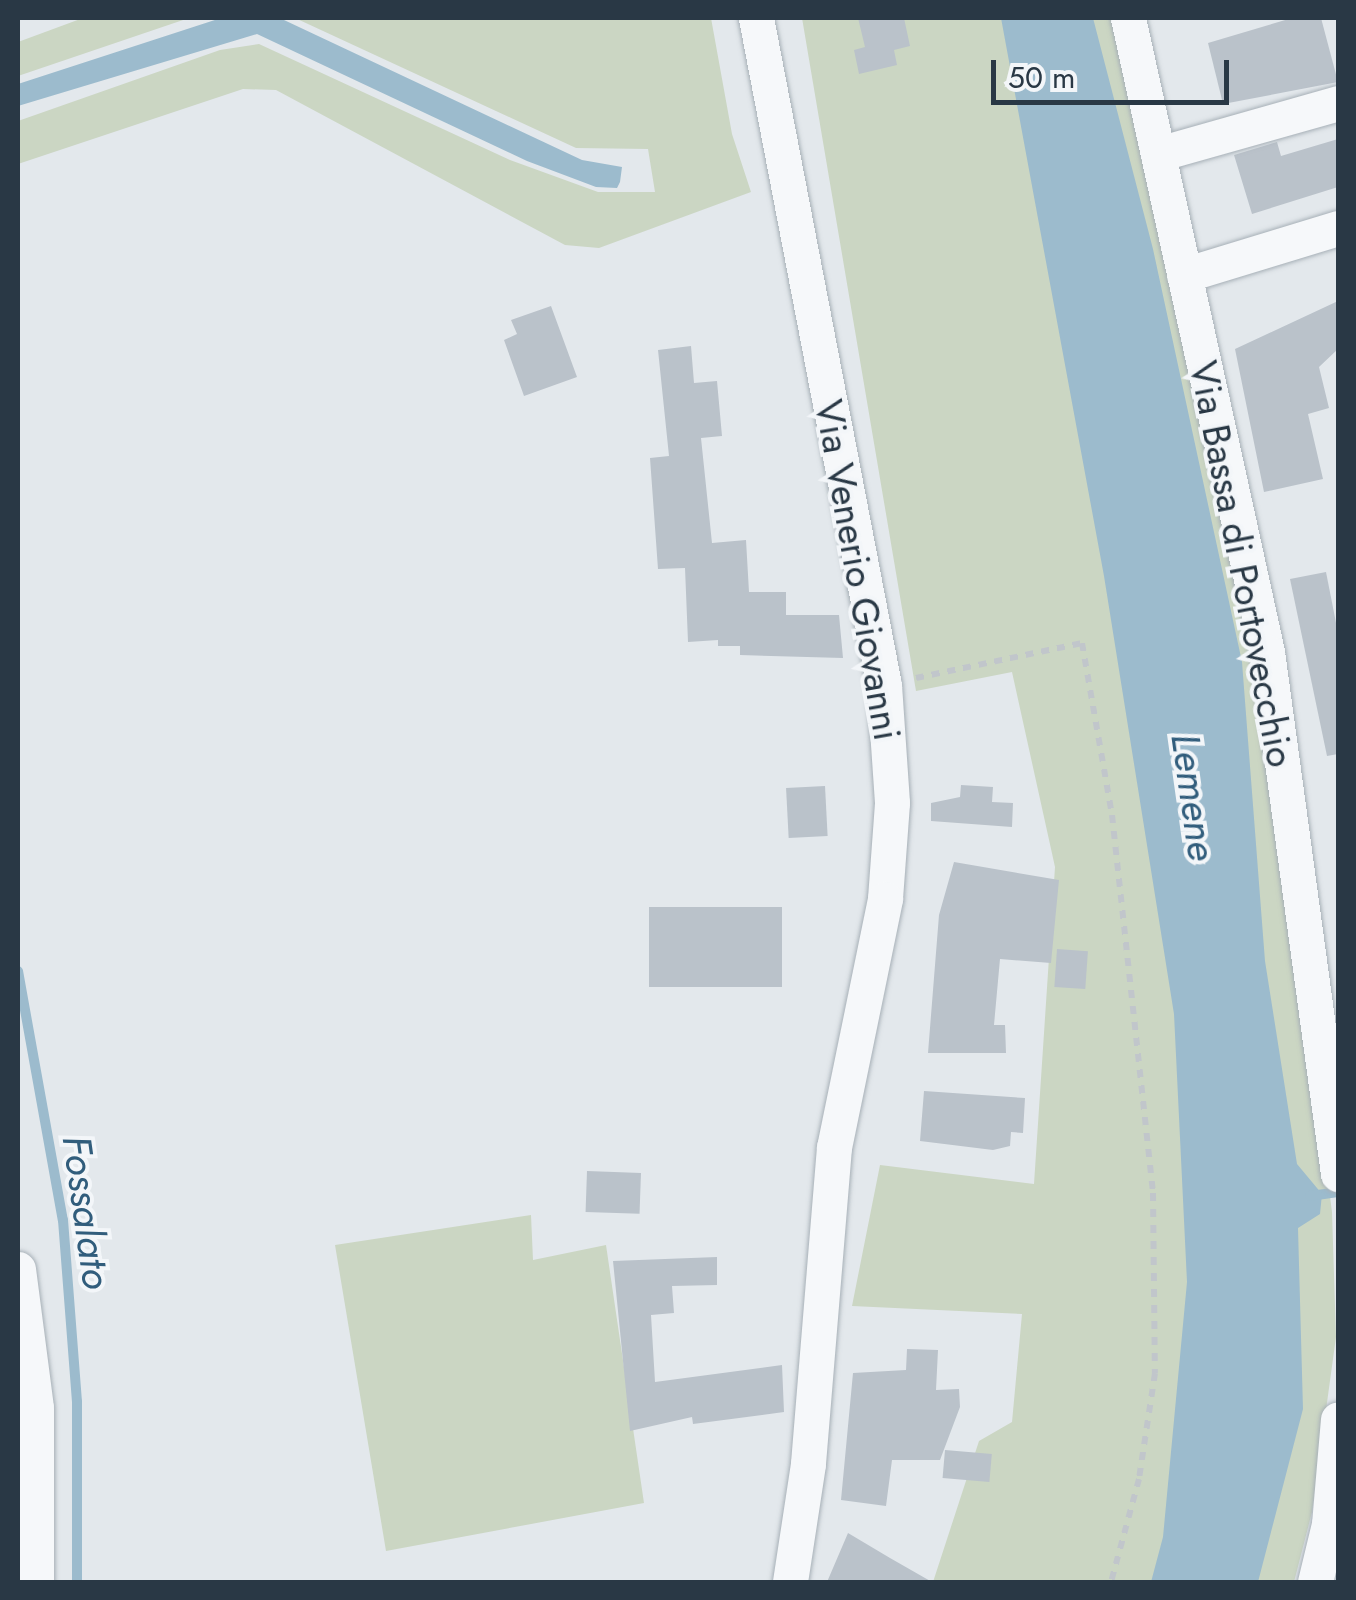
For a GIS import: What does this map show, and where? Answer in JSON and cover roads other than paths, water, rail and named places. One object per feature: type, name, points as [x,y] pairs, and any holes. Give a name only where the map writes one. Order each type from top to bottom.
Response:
[{"type":"street","name":"Via Venerio Giovanni","points":[[756,18],[884,685],[892,803],[885,899],[834,1147],[808,1464],[790,1582]]},
{"type":"street","name":"Via Bassa di Portovecchio","points":[[1128,18],[1268,652],[1338,1173]]},
{"type":"street","points":[[1158,154],[1338,103]]},
{"type":"street","points":[[1184,275],[1338,228]]},
{"type":"street","points":[[18,1269],[36,1408],[36,1582]]},
{"type":"street","points":[[1315,1582],[1328,1524],[1338,1419]]},
{"type":"water","points":[[221,18],[284,20],[582,160],[622,167],[620,182],[617,188],[596,187],[527,161],[257,34],[18,106],[18,84]]},
{"type":"water","name":"Lemene","points":[[1001,18],[1093,18],[1153,249],[1242,662],[1265,961],[1297,1164],[1322,1194],[1320,1214],[1298,1228],[1303,1409],[1258,1582],[1151,1582],[1163,1537],[1187,1282],[1174,1014],[1104,576]]},
{"type":"waterway","name":"Fossalato","points":[[18,971],[63,1220],[77,1402],[77,1582]]},
{"type":"waterway","points":[[1310,1196],[1338,1192]]}]
